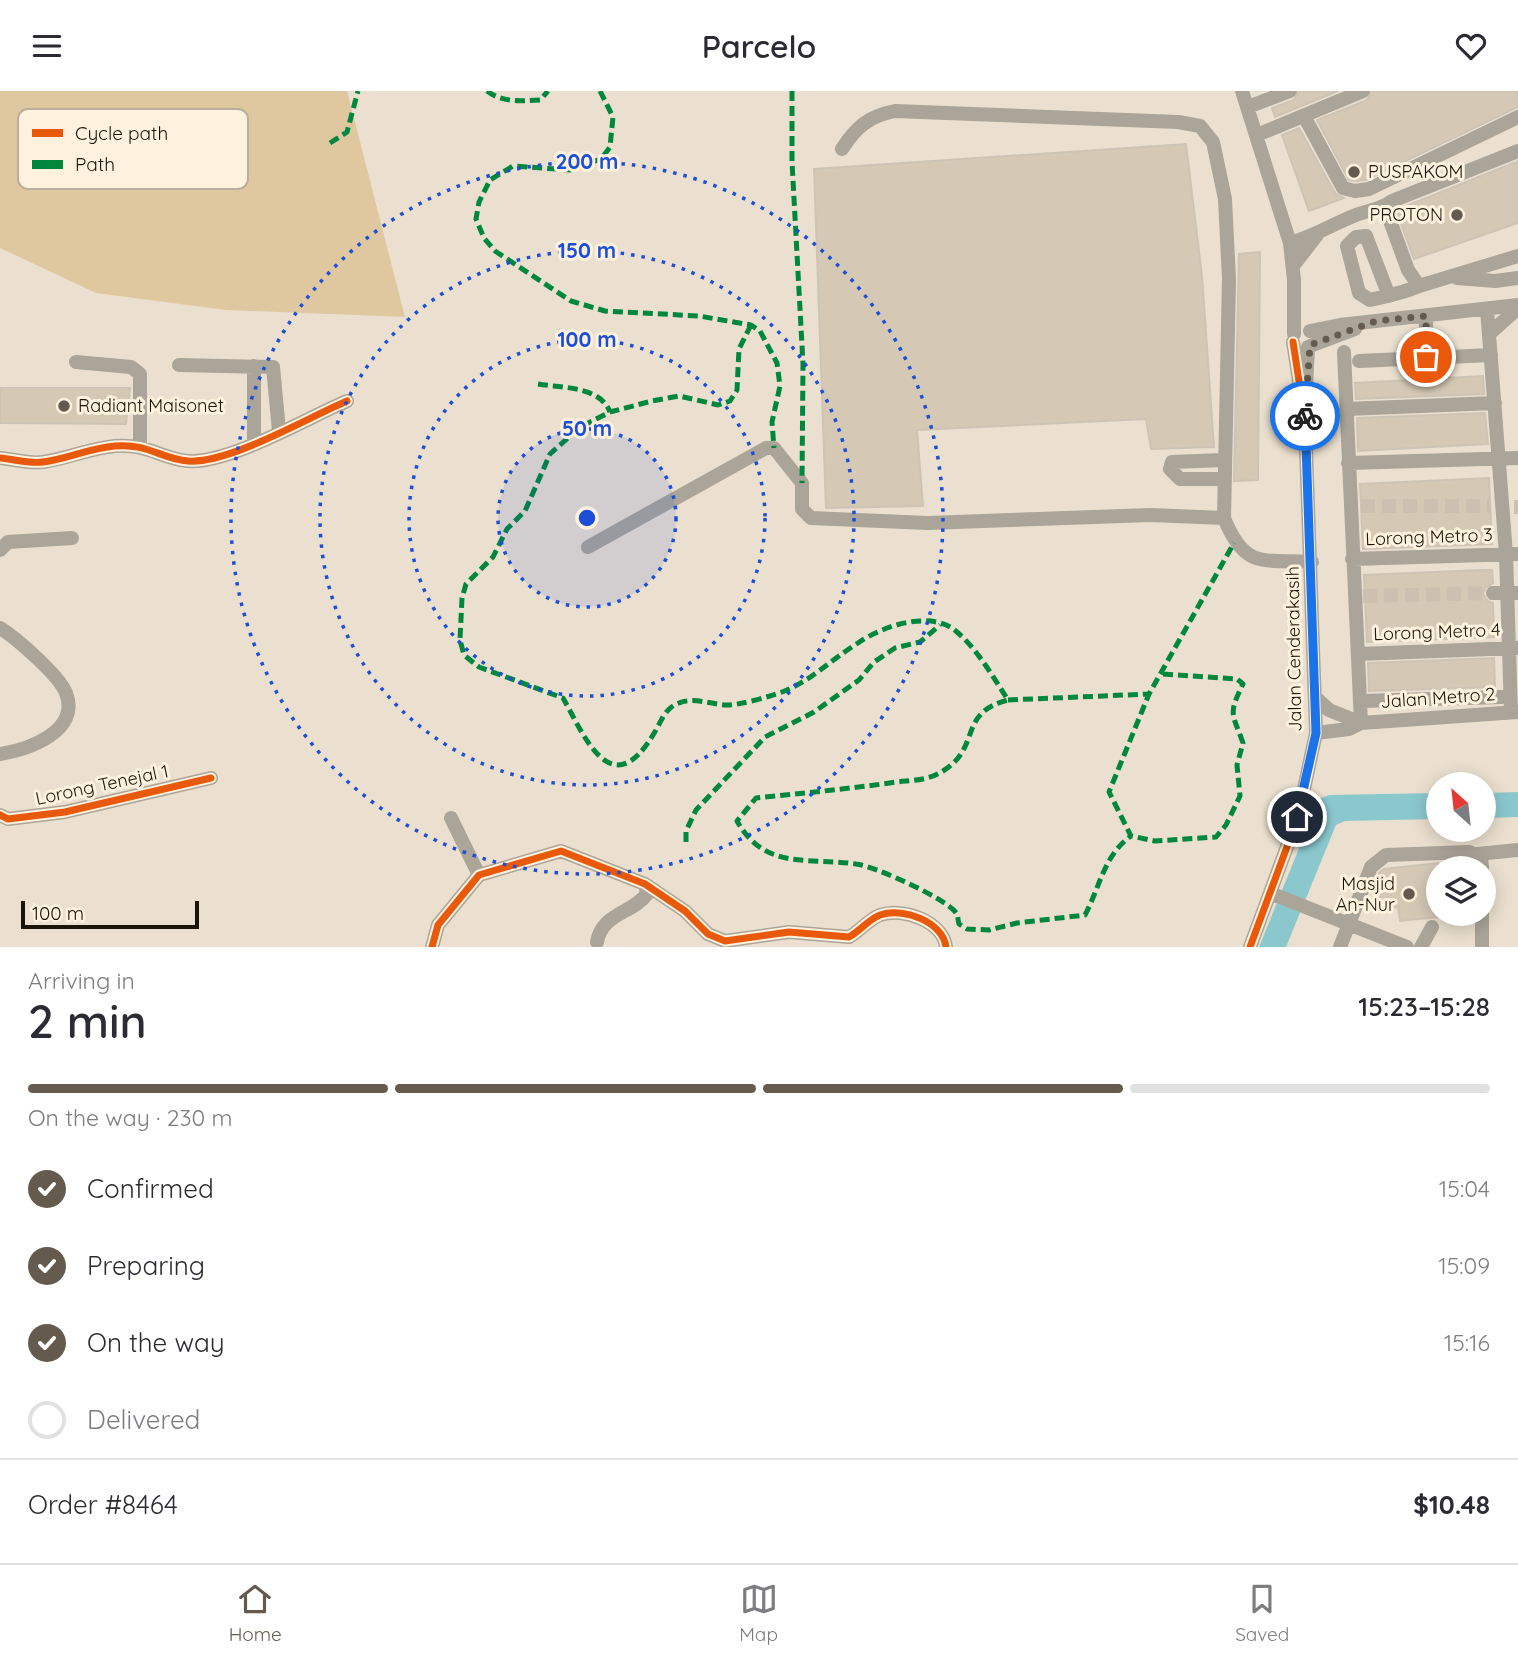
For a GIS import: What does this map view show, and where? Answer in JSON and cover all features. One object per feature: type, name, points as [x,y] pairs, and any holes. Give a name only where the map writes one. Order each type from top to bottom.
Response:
[{"type":"street","points":[[1242,91],[1290,243],[1294,273]]},
{"type":"street","points":[[1248,107],[1290,91]]},
{"type":"street","points":[[1257,135],[1363,91]]},
{"type":"street","points":[[842,149],[854,129],[869,119],[895,111],[1178,122],[1200,126],[1213,142],[1225,199],[1229,290],[1223,460],[1224,518],[1234,543],[1253,559],[1312,562]]},
{"type":"street","points":[[1304,116],[1343,188],[1355,191],[1369,188],[1518,117]]},
{"type":"street","points":[[1290,243],[1317,235],[1356,215],[1385,207],[1392,201],[1518,151]]},
{"type":"street","points":[[1385,207],[1408,270],[1419,286]]},
{"type":"street","points":[[1281,213],[1295,226],[1317,235]]},
{"type":"street","points":[[1294,273],[1317,235]]},
{"type":"street","points":[[1388,296],[1518,256]]},
{"type":"street","name":"Jalan Cenderakasih","points":[[1250,947],[1273,894],[1297,817],[1316,733],[1304,338],[1294,273]]},
{"type":"street","points":[[1447,278],[1495,281],[1518,278]]},
{"type":"street","points":[[1304,338],[1376,321],[1518,306]]},
{"type":"street","points":[[1484,355],[1489,334],[1518,306]]},
{"type":"street","points":[[1480,310],[1489,334]]},
{"type":"street","points":[[1361,701],[1510,705],[1508,674],[1513,648],[1506,593],[1512,554],[1502,506],[1495,403],[1484,355],[1484,324],[1480,310]]},
{"type":"street","points":[[1426,316],[1426,357]]},
{"type":"street","points":[[1344,352],[1348,463],[1355,506],[1352,559],[1359,597],[1358,655],[1362,723]]},
{"type":"street","points":[[1359,361],[1484,355]]},
{"type":"street","points":[[76,362],[131,367],[140,373],[139,446]]},
{"type":"street","points":[[179,365],[273,367],[279,431]]},
{"type":"street","points":[[254,366],[254,443]]},
{"type":"street","points":[[0,458],[41,462],[94,447],[139,446],[187,461],[214,457],[254,443],[347,401]]},
{"type":"street","points":[[1346,409],[1495,403]]},
{"type":"street","points":[[588,547],[766,448],[774,448],[802,483],[802,509],[811,518],[928,523],[1150,515],[1224,518]]},
{"type":"street","points":[[1348,463],[1518,458]]},
{"type":"street","points":[[1223,460],[1172,462],[1170,469],[1180,479],[1223,479]]},
{"type":"street","points":[[0,550],[8,542],[72,538]]},
{"type":"street","name":"Lorong Metro 3","points":[[1352,559],[1512,554]]},
{"type":"street","points":[[0,628],[23,644],[65,690],[69,704],[68,716],[38,744],[0,754]]},
{"type":"street","name":"Lorong Metro 4","points":[[1358,655],[1428,649],[1513,648]]},
{"type":"street","name":"Jalan Metro 2","points":[[1315,697],[1329,710],[1362,723]]},
{"type":"street","name":"Jalan Metro 2","points":[[1316,733],[1349,729],[1362,723],[1510,705]]},
{"type":"street","name":"Lorong Tenejal 1","points":[[0,815],[8,819],[65,812],[211,778]]},
{"type":"street","points":[[452,818],[480,876]]},
{"type":"street","points":[[1340,947],[1371,867],[1377,859],[1386,855],[1518,850]]},
{"type":"street","points":[[432,947],[439,925],[480,876],[561,851],[645,884],[685,911],[708,934],[725,941],[789,932],[849,937],[882,914],[903,913],[936,926],[945,936],[946,947]]},
{"type":"street","points":[[1477,853],[1480,856]]},
{"type":"street","points":[[597,942],[603,926],[641,902],[647,894],[645,884]]},
{"type":"street","points":[[1273,894],[1407,947]]},
{"type":"street","points":[[1482,926],[1482,947]]},
{"type":"street","points":[[1421,947],[1432,927]]},
{"type":"shaded area","points":[[0,91],[347,91],[405,317],[226,310],[96,293],[0,248]]},
{"type":"water","points":[[1518,792],[1518,817],[1496,818],[1496,793]]},
{"type":"water","points":[[1426,793],[1426,819],[1345,821],[1336,825],[1286,947],[1259,947],[1319,799],[1329,795]]},
{"type":"building","points":[[1299,91],[1338,91],[1275,117],[1272,108],[1294,100]]},
{"type":"building","name":"PUSPAKOM","points":[[1372,91],[1518,91],[1518,107],[1366,180],[1349,180],[1317,120],[1367,100]]},
{"type":"building","points":[[1299,128],[1335,193],[1344,198],[1309,211],[1282,135]]},
{"type":"building","points":[[1186,144],[1202,276],[1214,447],[1151,449],[1146,419],[917,430],[923,506],[826,508],[814,169]]},
{"type":"building","name":"PROTON","points":[[1518,161],[1518,223],[1414,259],[1396,210]]},
{"type":"building","points":[[1260,252],[1258,480],[1234,481],[1239,254]]},
{"type":"building","points":[[1483,376],[1484,394],[1356,399],[1355,383]]},
{"type":"building","name":"Radiant Maisonet","points":[[0,388],[130,388],[126,424],[0,423]]},
{"type":"building","points":[[1485,413],[1488,444],[1358,451],[1357,418]]},
{"type":"building","points":[[1489,478],[1492,544],[1363,549],[1360,484]]},
{"type":"building","points":[[1492,570],[1493,583],[1485,588],[1483,594],[1493,603],[1494,637],[1367,642],[1364,575]]},
{"type":"building","points":[[1494,658],[1495,687],[1369,691],[1368,663]]},
{"type":"building","name":"Masjid An-Nur","points":[[1426,864],[1426,918],[1400,921],[1398,907],[1381,908],[1378,882],[1379,873],[1384,869]]},
{"type":"tunnel","points":[[1361,506],[1490,506]]},
{"type":"tunnel","points":[[1363,596],[1493,593]]},
{"type":"marked path","points":[[330,143],[347,132],[358,91]]},
{"type":"marked path","points":[[487,91],[499,98],[519,101],[540,100],[548,91]]},
{"type":"marked path","points":[[600,91],[613,117],[610,147],[601,159],[570,170],[513,166],[490,180],[479,202],[476,219],[484,238],[495,251],[571,301],[605,311],[699,316],[751,325],[760,331],[777,363],[780,386],[772,422],[774,448]]},
{"type":"marked path","points":[[792,91],[792,162],[803,364],[802,483]]},
{"type":"marked path","points":[[751,325],[739,349],[737,390],[730,401],[718,405],[679,396],[610,412],[580,427],[550,454],[525,511],[507,529],[493,557],[466,584],[462,598],[460,640],[464,655],[479,667],[563,698],[600,757],[612,764],[624,764],[638,755],[666,712],[674,705],[685,701],[731,705],[777,694],[802,682],[848,649],[880,631],[921,621],[947,625],[972,647],[1008,700],[982,713],[955,762],[931,777],[920,779],[756,798],[737,821],[748,837],[761,848],[789,859],[856,864],[878,871],[940,900],[957,914],[959,924],[967,929],[989,930],[1017,923],[1085,915],[1109,862],[1131,836]]},
{"type":"marked path","points":[[538,384],[589,393],[605,403],[610,412]]},
{"type":"marked path","points":[[1163,674],[1237,679],[1243,684],[1233,713],[1243,743],[1237,765],[1240,796],[1226,825],[1216,837],[1155,841],[1131,836],[1109,792],[1149,694],[1234,543]]},
{"type":"marked path","points":[[686,842],[686,831],[696,810],[765,737],[814,712],[859,680],[874,662],[895,648],[920,642],[940,625]]},
{"type":"marked path","points":[[1008,700],[1149,694]]},
{"type":"cycle path","points":[[1250,947],[1298,817],[1316,733],[1305,420],[1293,342]]},
{"type":"cycle path","points":[[0,458],[43,462],[97,449],[126,446],[179,460],[205,460],[268,439],[347,401]]},
{"type":"cycle path","points":[[0,815],[8,819],[65,812],[211,778]]},
{"type":"cycle path","points":[[432,947],[438,925],[479,875],[561,851],[645,884],[685,911],[708,934],[725,941],[789,932],[849,937],[880,915],[900,913],[930,924],[938,930],[946,947]]},
{"type":"way so far","points":[[1305,416],[1310,345],[1376,321],[1426,316],[1426,357]]},
{"type":"place","name":"PUSPAKOM","points":[[1354,172]]},
{"type":"place","name":"PROTON","points":[[1457,215]]},
{"type":"place","name":"Radiant Maisonet","points":[[64,406]]},
{"type":"place","name":"Masjid An-Nur","points":[[1409,894]]},
{"type":"route","points":[[1297,817],[1316,733],[1305,416]]}]
